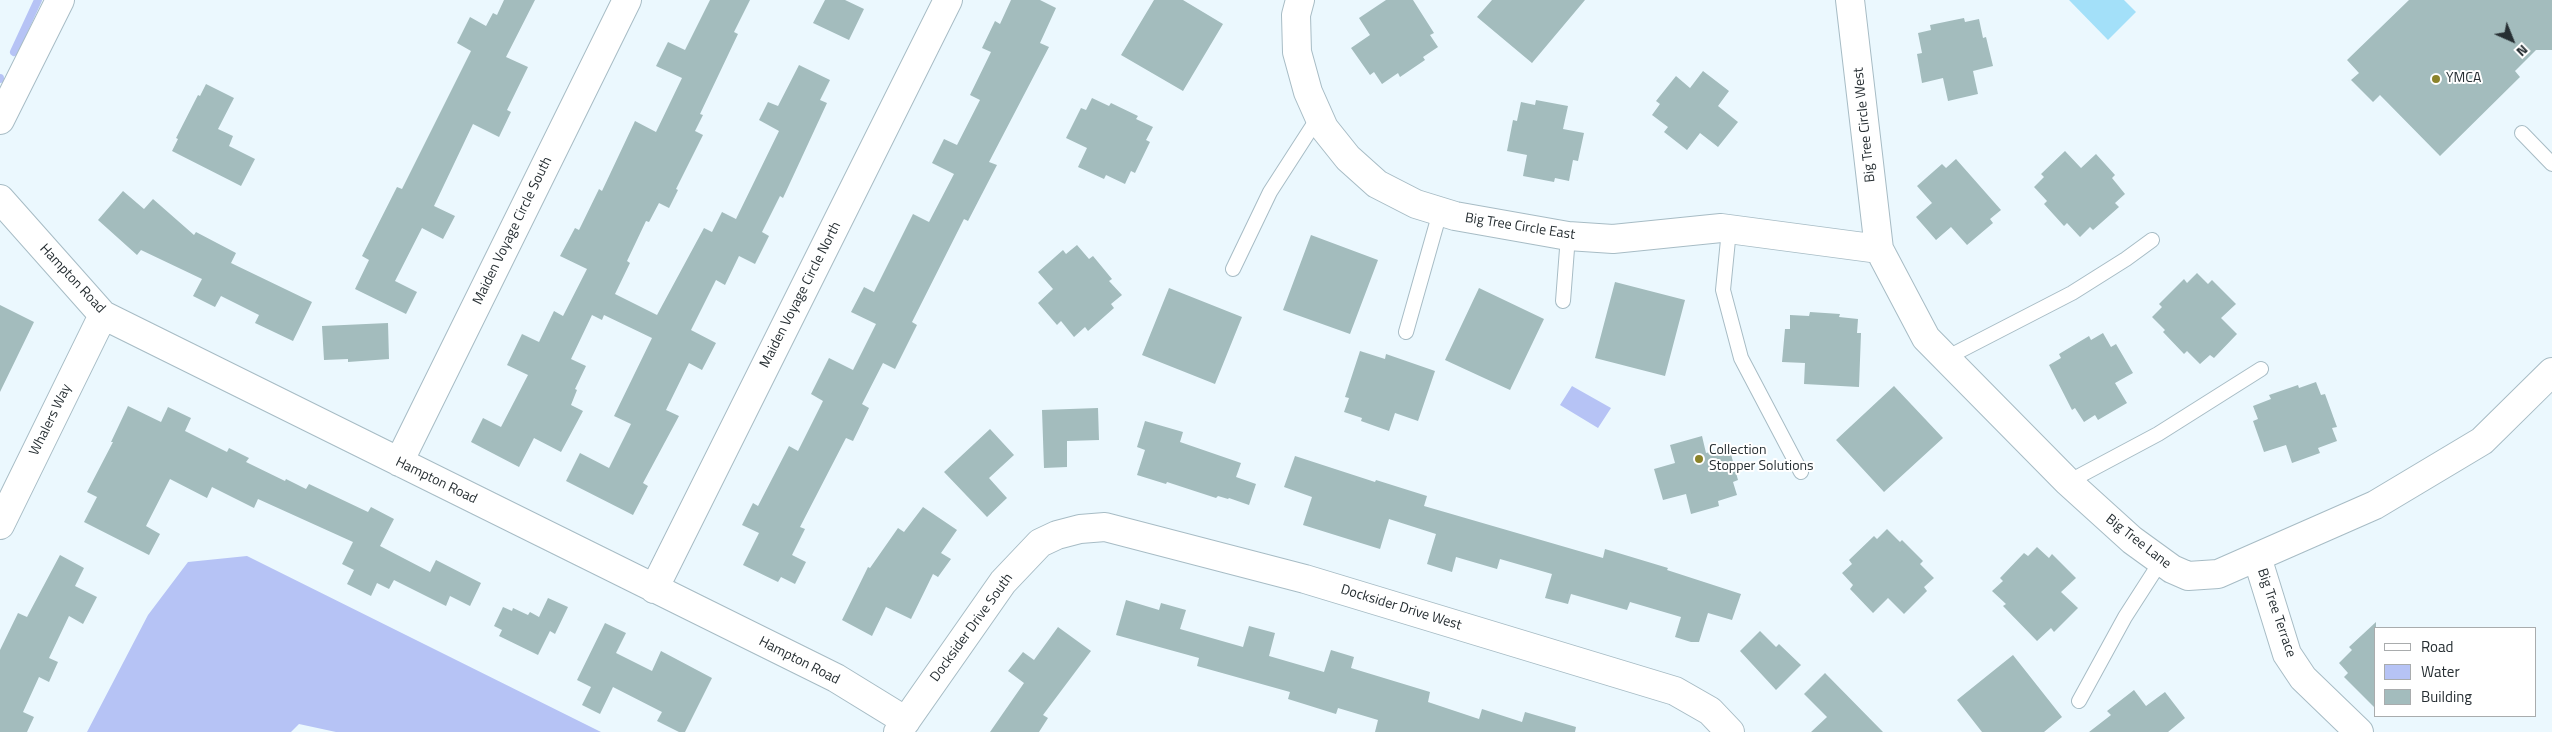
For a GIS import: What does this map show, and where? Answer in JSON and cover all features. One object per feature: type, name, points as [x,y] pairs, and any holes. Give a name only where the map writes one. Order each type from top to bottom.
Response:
[{"type":"street","points":[[0,120],[60,0]]},
{"type":"street","name":"Maiden Voyage Circle South","points":[[399,462],[627,0]]},
{"type":"street","name":"Maiden Voyage Circle North","points":[[654,589],[948,0]]},
{"type":"street","name":"Big Tree Circle East","points":[[1300,0],[1296,15],[1297,52],[1308,92],[1324,128],[1348,158],[1377,184],[1416,204],[1455,216],[1568,236],[1613,239],[1692,231],[1728,230],[1878,249]]},
{"type":"street","name":"Big Tree Circle West","points":[[1850,0],[1878,249]]},
{"type":"street","name":"Hampton Road","points":[[0,199],[103,315],[836,678],[902,727]]},
{"type":"street","name":"Big Tree Lane","points":[[1878,249],[1926,338],[2068,482],[2132,540],[2160,561],[2188,576],[2218,574],[2375,505],[2482,441],[2552,372]]},
{"type":"street","name":"Whalers Way","points":[[0,525],[103,315]]},
{"type":"street","name":"Docksider Drive West","points":[[1057,535],[1080,529],[1104,527],[1305,579],[1675,691],[1710,711],[1730,732]]},
{"type":"street","name":"Docksider Drive South","points":[[902,727],[1003,582],[1040,543],[1057,535]]},
{"type":"street","name":"Big Tree Terrace","points":[[2258,557],[2287,654],[2302,678],[2359,732]]},
{"type":"lane","points":[[1233,269],[1270,192],[1319,116]]},
{"type":"lane","points":[[2522,133],[2552,164]]},
{"type":"lane","points":[[1406,332],[1440,212]]},
{"type":"lane","points":[[1728,230],[1723,290],[1741,358],[1801,472]]},
{"type":"lane","points":[[1562,301],[1568,236]]},
{"type":"lane","points":[[1946,358],[2072,293],[2152,240]]},
{"type":"lane","points":[[2068,482],[2158,434],[2261,369]]},
{"type":"lane","points":[[2079,701],[2125,617],[2160,561]]},
{"type":"shaded area","points":[[2069,0],[2124,0],[2136,12],[2108,40]]},
{"type":"water","points":[[1572,386],[1611,408],[1598,428],[1560,405]]},
{"type":"water","points":[[247,556],[601,732],[336,732],[299,724],[291,732],[87,732],[148,615],[188,562]]},
{"type":"building","points":[[504,0],[535,0],[506,57],[528,67],[507,110],[511,112],[499,137],[473,124],[434,206],[455,216],[443,239],[422,228],[395,281],[417,292],[406,314],[355,289],[369,260],[362,256],[397,187],[402,189],[471,51],[457,43],[470,17],[486,26],[493,13],[497,15]]},
{"type":"building","points":[[710,0],[750,0],[734,32],[738,34],[700,114],[703,115],[695,131],[703,135],[676,189],[678,190],[669,208],[659,203],[649,222],[646,221],[627,261],[630,263],[615,294],[657,315],[704,228],[712,232],[722,212],[736,219],[779,131],[759,120],[768,102],[778,106],[799,65],[830,80],[820,100],[827,103],[783,198],[780,196],[762,232],[769,236],[755,264],[739,256],[725,285],[716,280],[691,330],[716,343],[702,370],[689,363],[666,410],[679,416],[643,483],[648,486],[633,515],[566,481],[580,453],[609,468],[631,424],[614,416],[652,338],[604,315],[602,320],[592,315],[571,359],[586,366],[575,389],[577,390],[571,405],[583,411],[561,452],[534,438],[519,467],[471,442],[483,418],[501,427],[528,375],[507,365],[522,334],[539,342],[554,311],[563,316],[587,269],[560,256],[575,228],[579,230],[599,189],[602,191],[635,121],[656,132],[682,78],[656,66],[668,42],[685,50]]},
{"type":"building","points":[[825,0],[845,0],[864,9],[849,40],[813,23]]},
{"type":"building","points":[[1011,0],[1040,0],[1056,8],[1040,43],[1049,47],[989,162],[997,165],[968,221],[964,219],[912,322],[917,325],[895,369],[883,363],[862,404],[869,408],[853,441],[846,438],[800,527],[805,529],[792,555],[806,562],[795,584],[781,577],[778,582],[743,565],[759,533],[742,525],[753,503],[758,506],[789,446],[798,451],[823,401],[811,394],[829,358],[853,370],[876,324],[851,312],[864,287],[874,292],[913,214],[929,222],[954,174],[932,163],[944,139],[957,145],[980,100],[970,95],[991,52],[982,48],[995,21],[1000,24]]},
{"type":"building","points":[[1154,0],[1183,0],[1223,24],[1183,91],[1121,55]]},
{"type":"building","points":[[1386,0],[1413,0],[1434,33],[1430,35],[1438,47],[1423,57],[1425,60],[1400,77],[1398,73],[1382,84],[1374,72],[1370,75],[1351,48],[1370,35],[1359,18]]},
{"type":"building","points":[[1492,0],[1585,0],[1532,63],[1477,17]]},
{"type":"building","name":"YMCA","points":[[2409,0],[2552,0],[2552,50],[2536,50],[2515,71],[2520,77],[2440,156],[2380,95],[2373,102],[2351,80],[2359,73],[2347,60]]},
{"type":"building","points":[[1964,18],[1965,22],[1979,19],[1983,38],[1986,37],[1993,66],[1973,71],[1978,94],[1948,101],[1943,78],[1922,83],[1917,54],[1922,53],[1918,33],[1931,30],[1930,25]]},
{"type":"building","points":[[1703,71],[1729,91],[1718,106],[1738,122],[1718,147],[1700,133],[1687,150],[1664,132],[1668,127],[1652,115],[1660,104],[1656,101],[1676,76],[1690,88]]},
{"type":"building","points":[[206,84],[234,98],[218,129],[233,136],[229,146],[255,159],[241,186],[172,151],[178,139],[176,138],[198,95],[200,96]]},
{"type":"building","points":[[1092,98],[1109,106],[1111,103],[1138,116],[1136,119],[1153,127],[1146,140],[1150,142],[1135,173],[1131,171],[1125,184],[1106,175],[1104,179],[1078,167],[1087,148],[1066,138],[1081,108],[1086,110]]},
{"type":"building","points":[[1536,100],[1568,106],[1563,129],[1584,133],[1578,161],[1573,160],[1569,181],[1555,178],[1554,182],[1523,176],[1527,155],[1507,151],[1513,120],[1517,121],[1521,102],[1535,105]]},
{"type":"building","points":[[2065,151],[2081,168],[2096,154],[2115,175],[2112,178],[2125,194],[2115,203],[2119,207],[2093,230],[2090,227],[2080,237],[2067,223],[2064,226],[2044,204],[2047,201],[2034,187],[2044,177],[2041,174]]},
{"type":"building","points":[[1956,159],[2001,210],[1990,219],[1993,223],[1967,245],[1951,227],[1936,240],[1916,217],[1932,203],[1917,186],[1942,164],[1946,168]]},
{"type":"building","points":[[123,191],[144,209],[153,199],[194,235],[196,232],[236,253],[231,263],[312,302],[293,341],[255,323],[259,315],[221,296],[215,307],[193,296],[202,279],[141,250],[137,255],[98,220]]},
{"type":"building","points":[[1311,235],[1378,260],[1350,334],[1283,310]]},
{"type":"building","points":[[1077,245],[1089,259],[1093,256],[1112,279],[1109,281],[1122,295],[1111,304],[1114,308],[1088,331],[1085,327],[1074,337],[1061,321],[1057,325],[1038,303],[1053,289],[1038,272],[1063,250],[1066,254]]},
{"type":"building","points":[[2197,273],[2208,284],[2212,280],[2236,304],[2221,318],[2237,334],[2214,358],[2210,355],[2200,364],[2187,351],[2184,354],[2152,317],[2162,307],[2159,304],[2184,279],[2187,283]]},
{"type":"building","points":[[1615,282],[1685,300],[1665,376],[1595,358]]},
{"type":"building","points":[[1169,288],[1242,317],[1215,384],[1142,355]]},
{"type":"building","points":[[1479,288],[1544,319],[1510,390],[1445,360]]},
{"type":"building","points":[[0,305],[34,322],[0,392]]},
{"type":"building","points":[[1810,312],[1840,314],[1839,317],[1858,319],[1857,333],[1861,333],[1859,387],[1804,384],[1805,363],[1782,362],[1785,329],[1790,329],[1790,315],[1809,316]]},
{"type":"building","points":[[388,323],[389,359],[348,362],[348,359],[324,360],[322,326]]},
{"type":"building","points":[[2103,333],[2111,347],[2116,344],[2133,373],[2115,383],[2127,403],[2098,420],[2095,415],[2084,422],[2075,408],[2072,410],[2049,365],[2061,358],[2059,354],[2089,336],[2091,340]]},
{"type":"building","points":[[1360,351],[1385,359],[1386,354],[1435,371],[1418,421],[1395,413],[1389,431],[1361,421],[1362,418],[1344,412],[1349,398],[1345,397]]},
{"type":"building","points":[[2316,382],[2321,395],[2325,394],[2337,427],[2332,428],[2337,441],[2318,448],[2320,453],[2292,463],[2286,445],[2264,452],[2253,421],[2258,419],[2253,406],[2271,399],[2269,395],[2298,385],[2299,388]]},
{"type":"building","points":[[1894,386],[1943,438],[1884,492],[1836,440]]},
{"type":"building","points":[[128,406],[161,422],[168,407],[191,418],[185,431],[227,452],[229,448],[249,458],[246,462],[285,481],[286,479],[306,489],[309,484],[368,512],[371,507],[394,519],[380,546],[430,572],[436,560],[481,583],[470,606],[450,596],[446,606],[394,580],[389,589],[377,583],[371,596],[347,584],[354,570],[342,564],[353,542],[258,499],[254,508],[212,487],[207,498],[170,479],[146,526],[160,534],[149,555],[84,522],[97,497],[87,492],[113,442],[111,442]]},
{"type":"building","points":[[1098,408],[1099,440],[1067,441],[1067,467],[1044,468],[1042,410]]},
{"type":"building","points":[[1145,421],[1183,432],[1180,442],[1241,463],[1236,477],[1256,484],[1249,505],[1229,498],[1218,496],[1216,498],[1167,482],[1166,484],[1137,475],[1145,450],[1137,447]]},
{"type":"building","points":[[990,429],[1014,455],[989,478],[1007,498],[987,517],[944,472]]},
{"type":"building","points":[[1702,436],[1706,453],[1729,447],[1738,480],[1733,482],[1737,495],[1718,501],[1719,506],[1691,514],[1686,494],[1663,500],[1654,469],[1675,463],[1670,445]]},
{"type":"building","points":[[1295,456],[1375,482],[1376,480],[1427,496],[1424,506],[1603,558],[1605,549],[1668,568],[1667,570],[1741,594],[1732,620],[1708,613],[1699,642],[1691,642],[1675,637],[1681,617],[1630,602],[1627,610],[1571,594],[1568,604],[1545,598],[1552,574],[1500,559],[1497,569],[1456,557],[1452,572],[1427,564],[1436,534],[1389,519],[1380,549],[1303,525],[1312,497],[1284,487]]},
{"type":"building","points":[[923,507],[957,530],[941,553],[951,559],[938,577],[933,574],[911,619],[886,607],[872,636],[842,620],[868,567],[870,568],[898,528],[904,532]]},
{"type":"building","points":[[1887,529],[1900,542],[1902,540],[1923,561],[1920,564],[1934,578],[1924,587],[1927,591],[1904,614],[1888,598],[1873,613],[1850,589],[1853,585],[1842,573],[1852,564],[1849,560],[1874,536],[1877,539]]},
{"type":"building","points":[[2037,547],[2049,558],[2052,554],[2076,578],[2061,592],[2078,608],[2054,632],[2051,628],[2037,641],[2003,606],[2006,604],[1992,591],[2003,581],[2000,578],[2024,553],[2028,556]]},
{"type":"building","points":[[60,555],[84,568],[75,586],[97,597],[83,624],[69,616],[49,658],[58,662],[49,682],[39,677],[23,712],[34,717],[27,732],[0,732],[0,650],[18,613],[27,617]]},
{"type":"building","points":[[548,598],[568,607],[555,634],[550,631],[538,655],[499,636],[502,630],[494,626],[503,607],[512,611],[513,608],[528,615],[530,612],[539,617]]},
{"type":"building","points":[[1126,600],[1159,610],[1161,603],[1186,610],[1180,629],[1243,647],[1249,626],[1275,633],[1269,656],[1324,672],[1331,650],[1354,657],[1351,668],[1430,692],[1428,702],[1479,719],[1482,709],[1522,722],[1525,712],[1576,727],[1575,732],[1375,732],[1378,720],[1338,708],[1336,714],[1288,699],[1290,692],[1197,666],[1199,658],[1116,635]]},
{"type":"building","points":[[2376,622],[2376,627],[2374,627],[2374,707],[2344,677],[2348,673],[2339,663],[2352,650],[2349,647]]},
{"type":"building","points":[[605,623],[626,633],[616,653],[652,671],[661,651],[712,678],[685,732],[679,732],[657,721],[662,712],[613,687],[600,714],[582,705],[591,687],[577,680]]},
{"type":"building","points":[[1058,627],[1091,651],[1043,715],[1048,718],[1039,732],[990,732],[1024,683],[1008,671],[1023,652],[1034,660]]},
{"type":"building","points":[[1760,631],[1776,647],[1779,644],[1801,665],[1776,690],[1740,651]]},
{"type":"building","points":[[2013,655],[2062,717],[2044,732],[1982,732],[1957,700]]},
{"type":"building","points":[[1825,673],[1883,732],[1811,732],[1827,717],[1804,694]]},
{"type":"building","points":[[2134,690],[2146,706],[2165,692],[2185,718],[2168,732],[2089,732],[2111,715],[2107,711]]},
{"type":"waterway","points":[[14,52],[38,0]]},
{"type":"place","name":"YMCA","points":[[2436,79]]},
{"type":"place","name":"Collection Stopper Solutions","points":[[1699,459]]}]
